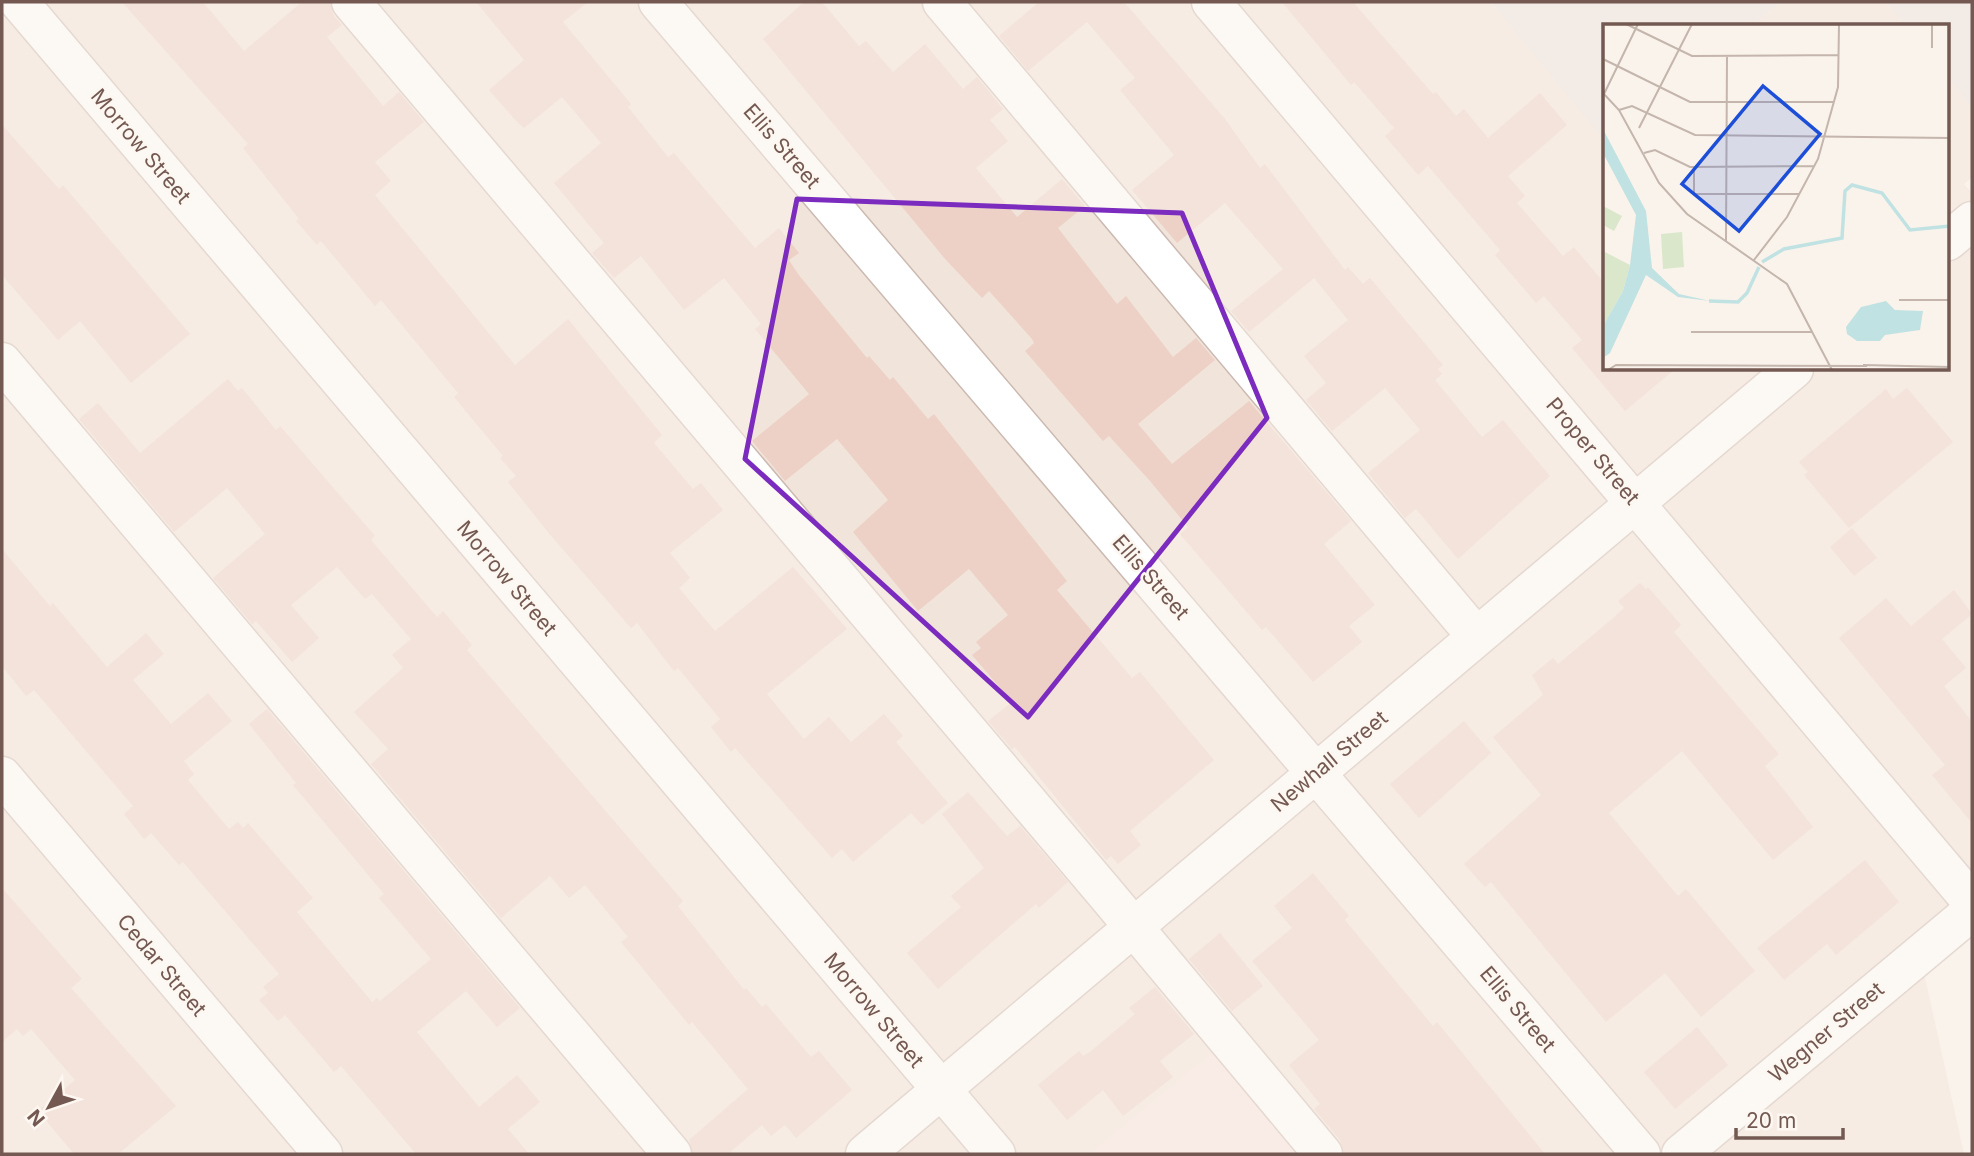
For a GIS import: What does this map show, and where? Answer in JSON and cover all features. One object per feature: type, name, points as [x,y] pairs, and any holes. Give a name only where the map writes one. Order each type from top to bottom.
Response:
[{"type":"street","name":"Morrow Street","points":[[19,2],[996,1154]]},
{"type":"street","points":[[351,2],[1134,926],[1323,1154]]},
{"type":"street","name":"Ellis Street","points":[[659,2],[1642,1154]]},
{"type":"street","points":[[942,2],[1476,636]]},
{"type":"street","name":"Proper Street","points":[[1211,2],[1972,902]]},
{"type":"street","points":[[1950,239],[1972,221]]},
{"type":"street","points":[[2,362],[672,1154]]},
{"type":"street","name":"Newhall Street","points":[[865,1154],[1792,371]]},
{"type":"street","name":"Cedar Street","points":[[2,776],[323,1154]]},
{"type":"street","name":"Wegner Street","points":[[1681,1154],[1972,911]]},
{"type":"highlighted area","points":[[797,199],[1182,213],[1267,418],[1028,717],[745,459]]},
{"type":"shaded area","points":[[2,2],[1491,2],[1603,138],[1603,371],[1950,371],[1950,80],[1972,108],[1972,177],[1964,184],[1972,193],[1972,882],[1916,937],[1964,1154],[2,1154]]},
{"type":"shaded area","points":[[1491,2],[1782,2],[1753,24],[1603,24],[1603,139]]},
{"type":"shaded area","points":[[1782,2],[1886,2],[1904,24],[1753,24]]},
{"type":"shaded area","points":[[1886,2],[1972,2],[1972,108],[1950,80],[1950,24],[1904,24]]},
{"type":"shaded area","points":[[1228,1040],[1323,1154],[1089,1154]]},
{"type":"building","points":[[122,2],[203,2],[244,51],[302,2],[330,2],[334,16],[342,25],[327,37],[383,106],[399,92],[424,122],[375,162],[391,181],[375,195],[515,365],[568,319],[662,435],[654,443],[693,489],[701,483],[723,510],[670,553],[690,578],[679,588],[715,631],[793,567],[847,629],[767,694],[804,739],[829,717],[851,742],[884,714],[903,736],[896,742],[948,803],[922,825],[911,813],[853,862],[842,849],[832,858],[735,748],[731,752],[711,727],[720,719],[678,668],[674,671],[637,623],[631,628],[547,531],[508,482],[516,476],[500,458],[503,456],[454,397],[458,393],[381,300],[375,306],[321,241],[317,245],[296,221],[299,219],[243,148],[248,144]]},
{"type":"building","points":[[476,2],[588,2],[563,22],[631,104],[628,107],[668,157],[674,153],[755,248],[779,228],[799,253],[789,260],[798,274],[867,358],[869,356],[890,380],[893,377],[928,419],[934,414],[1067,581],[1057,590],[1132,678],[1140,672],[1214,760],[1130,831],[1141,845],[1118,864],[1111,856],[1106,860],[1015,747],[1012,749],[988,721],[1012,702],[972,655],[981,648],[976,642],[1008,615],[969,569],[918,611],[853,532],[888,500],[837,439],[785,481],[752,441],[809,394],[755,329],[761,324],[724,278],[684,310],[641,256],[614,278],[592,253],[604,243],[554,183],[601,143],[562,97],[524,128],[519,124],[489,90],[524,60]]},
{"type":"building","points":[[804,2],[822,2],[859,46],[866,41],[893,72],[925,44],[963,89],[977,77],[1003,109],[990,120],[1008,141],[976,168],[1017,217],[1062,179],[1085,206],[1058,228],[1117,304],[1126,296],[1173,357],[1196,338],[1215,360],[1138,424],[1172,464],[1249,401],[1351,521],[1324,544],[1375,605],[1349,626],[1362,642],[1313,682],[1266,627],[1262,630],[1180,534],[1188,527],[1150,481],[1109,436],[1103,441],[1025,351],[1034,343],[1032,339],[989,291],[982,298],[946,260],[763,39]]},
{"type":"building","points":[[1039,2],[1124,2],[1225,119],[1260,168],[1265,164],[1345,270],[1348,267],[1363,284],[1370,278],[1443,365],[1438,369],[1442,374],[1435,380],[1482,437],[1503,420],[1550,476],[1458,559],[1416,509],[1405,518],[1368,473],[1420,430],[1385,388],[1332,431],[1306,400],[1326,383],[1304,356],[1348,320],[1314,278],[1249,332],[1231,311],[1283,269],[1225,203],[1177,243],[1132,190],[1174,155],[1120,90],[1135,78],[1087,22],[1028,71],[999,36]]},
{"type":"building","points":[[1282,2],[1353,2],[1433,94],[1436,92],[1456,116],[1464,109],[1488,138],[1540,93],[1567,125],[1508,176],[1525,196],[1517,203],[1563,256],[1574,247],[1603,282],[1603,371],[1673,371],[1625,411],[1572,348],[1582,340],[1544,296],[1536,303],[1495,255],[1500,250],[1428,166],[1418,175],[1385,136],[1394,128],[1354,82],[1351,85]]},
{"type":"building","points":[[2,125],[59,189],[63,185],[190,334],[131,383],[80,321],[58,340],[2,275]]},
{"type":"building","points":[[228,379],[238,391],[242,388],[276,430],[280,426],[375,536],[371,540],[437,617],[443,611],[472,645],[467,650],[683,901],[678,906],[744,990],[746,988],[762,1007],[766,1004],[811,1057],[819,1051],[852,1090],[796,1138],[785,1125],[771,1136],[762,1125],[728,1154],[693,1154],[689,1140],[748,1089],[692,1022],[689,1025],[621,942],[628,937],[585,885],[569,898],[550,876],[501,918],[371,764],[388,749],[354,712],[403,668],[392,655],[411,639],[372,594],[365,599],[337,567],[291,605],[319,638],[292,662],[256,621],[252,624],[213,578],[265,534],[227,488],[174,532],[79,419],[98,403],[140,453]]},
{"type":"building","points":[[1907,388],[1953,442],[1849,528],[1804,475],[1808,472],[1799,462],[1886,389],[1893,399]]},
{"type":"building","points":[[1852,528],[1877,558],[1854,576],[1830,547]]},
{"type":"building","points":[[2,549],[50,606],[53,603],[107,667],[146,633],[164,654],[133,680],[171,724],[208,693],[232,721],[184,761],[194,774],[188,780],[229,829],[238,822],[243,828],[248,823],[313,898],[297,912],[372,1002],[377,998],[380,1001],[431,959],[379,898],[384,894],[293,785],[296,783],[249,724],[267,709],[520,1008],[497,1027],[466,991],[417,1032],[479,1107],[517,1075],[540,1102],[508,1129],[529,1154],[416,1154],[341,1066],[334,1072],[285,1015],[278,1021],[259,1000],[268,993],[263,987],[279,974],[183,862],[179,865],[151,833],[144,839],[124,814],[133,806],[34,690],[26,696],[2,666]]},
{"type":"building","points":[[1640,583],[1646,589],[1648,587],[1681,625],[1674,632],[1779,754],[1765,766],[1813,827],[1773,860],[1682,751],[1609,813],[1678,896],[1686,889],[1755,971],[1701,1017],[1665,973],[1606,1022],[1491,882],[1485,887],[1464,864],[1541,795],[1493,737],[1543,695],[1532,675],[1553,658],[1558,664],[1612,619],[1624,608],[1618,601]]},
{"type":"building","points":[[1954,590],[1972,614],[1942,639],[1966,668],[1944,686],[1972,722],[1972,823],[1932,775],[1945,765],[1839,638],[1886,598],[1911,626]]},
{"type":"building","points":[[1464,721],[1491,753],[1419,818],[1390,784]]},
{"type":"building","points":[[968,792],[1007,836],[1020,826],[1068,882],[1039,908],[1036,904],[938,989],[907,953],[961,907],[951,896],[984,868],[942,814]]},
{"type":"building","points":[[1865,860],[1899,902],[1836,955],[1827,944],[1784,980],[1757,948]]},
{"type":"building","points":[[1313,873],[1349,916],[1345,920],[1433,1026],[1437,1022],[1545,1154],[1344,1154],[1340,1140],[1314,1109],[1320,1104],[1289,1065],[1319,1040],[1252,961],[1292,928],[1274,906]]},
{"type":"building","points":[[2,888],[82,979],[71,988],[176,1106],[118,1154],[74,1154],[38,1111],[75,1080],[31,1029],[23,1036],[17,1029],[2,1042]]},
{"type":"building","points":[[1220,933],[1263,986],[1232,1011],[1189,959]]},
{"type":"building","points":[[1155,987],[1194,1034],[1160,1061],[1173,1077],[1123,1116],[1103,1090],[1067,1120],[1038,1085],[1079,1051],[1083,1056],[1090,1052],[1135,1014],[1129,1008]]},
{"type":"building","points":[[1697,1027],[1728,1065],[1675,1109],[1644,1072]]}]
